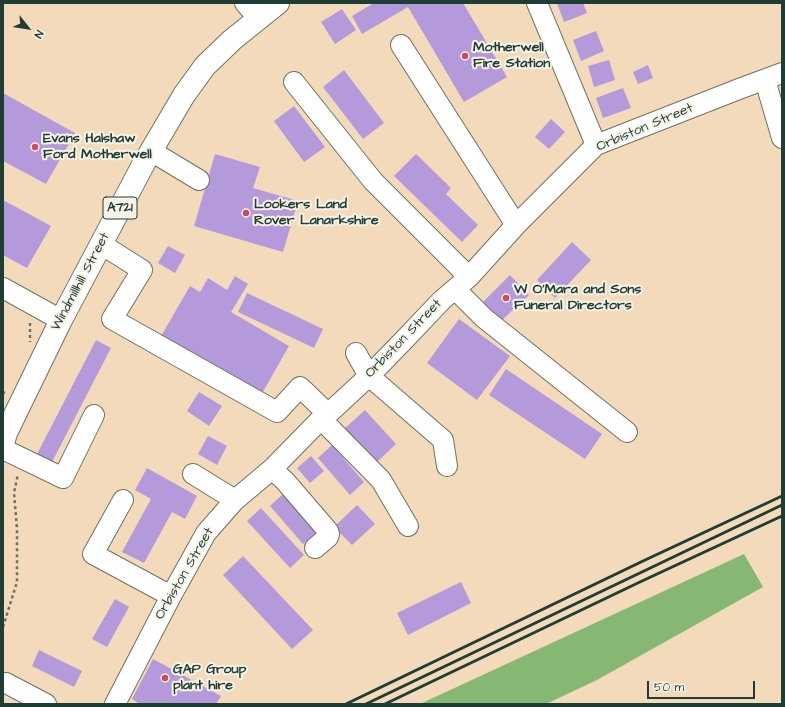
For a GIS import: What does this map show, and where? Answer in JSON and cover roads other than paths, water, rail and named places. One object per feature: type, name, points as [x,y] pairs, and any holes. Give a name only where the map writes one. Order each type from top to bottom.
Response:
[{"type":"main road","name":"Windmillhill Street","points":[[3,443],[6,433],[61,320],[151,151],[184,95],[205,66],[232,40],[252,11],[278,3]]},
{"type":"street","points":[[537,3],[596,145]]},
{"type":"street","points":[[401,45],[516,225]]},
{"type":"street","points":[[774,77],[782,138]]},
{"type":"street","name":"Orbiston Street","points":[[115,704],[171,596],[206,533],[235,500],[272,469],[325,416],[369,376],[442,300],[462,283],[516,225],[596,145],[739,89],[774,77]]},
{"type":"street","points":[[294,82],[373,181],[462,283],[484,318],[627,432]]},
{"type":"street","points":[[151,151],[199,180]]},
{"type":"street","points":[[101,244],[142,270],[112,319],[142,338],[277,412],[300,386],[381,480],[408,526]]},
{"type":"street","points":[[3,288],[61,320]]},
{"type":"street","points":[[356,353],[369,376],[443,440],[447,466]]},
{"type":"street","points":[[3,449],[63,478],[94,415]]},
{"type":"street","points":[[272,469],[285,481],[328,531],[328,537],[315,548]]},
{"type":"street","points":[[193,474],[235,500]]},
{"type":"street","points":[[123,500],[93,554],[171,596]]},
{"type":"street","points":[[6,683],[36,702]]},
{"type":"railway","points":[[346,704],[782,496]]},
{"type":"railway","points":[[366,704],[782,505]]},
{"type":"railway","points":[[385,704],[782,516]]},
{"type":"place","name":"Motherwell Fire Station","points":[[465,56]]},
{"type":"place","name":"Evans Halshaw Ford Motherwell","points":[[35,147]]},
{"type":"place","name":"Lookers Land Rover Lanarkshire","points":[[246,213]]},
{"type":"place","name":"W O'Mara and Sons Funeral Directors","points":[[506,298]]},
{"type":"place","name":"GAP Group plant hire","points":[[165,678]]}]
